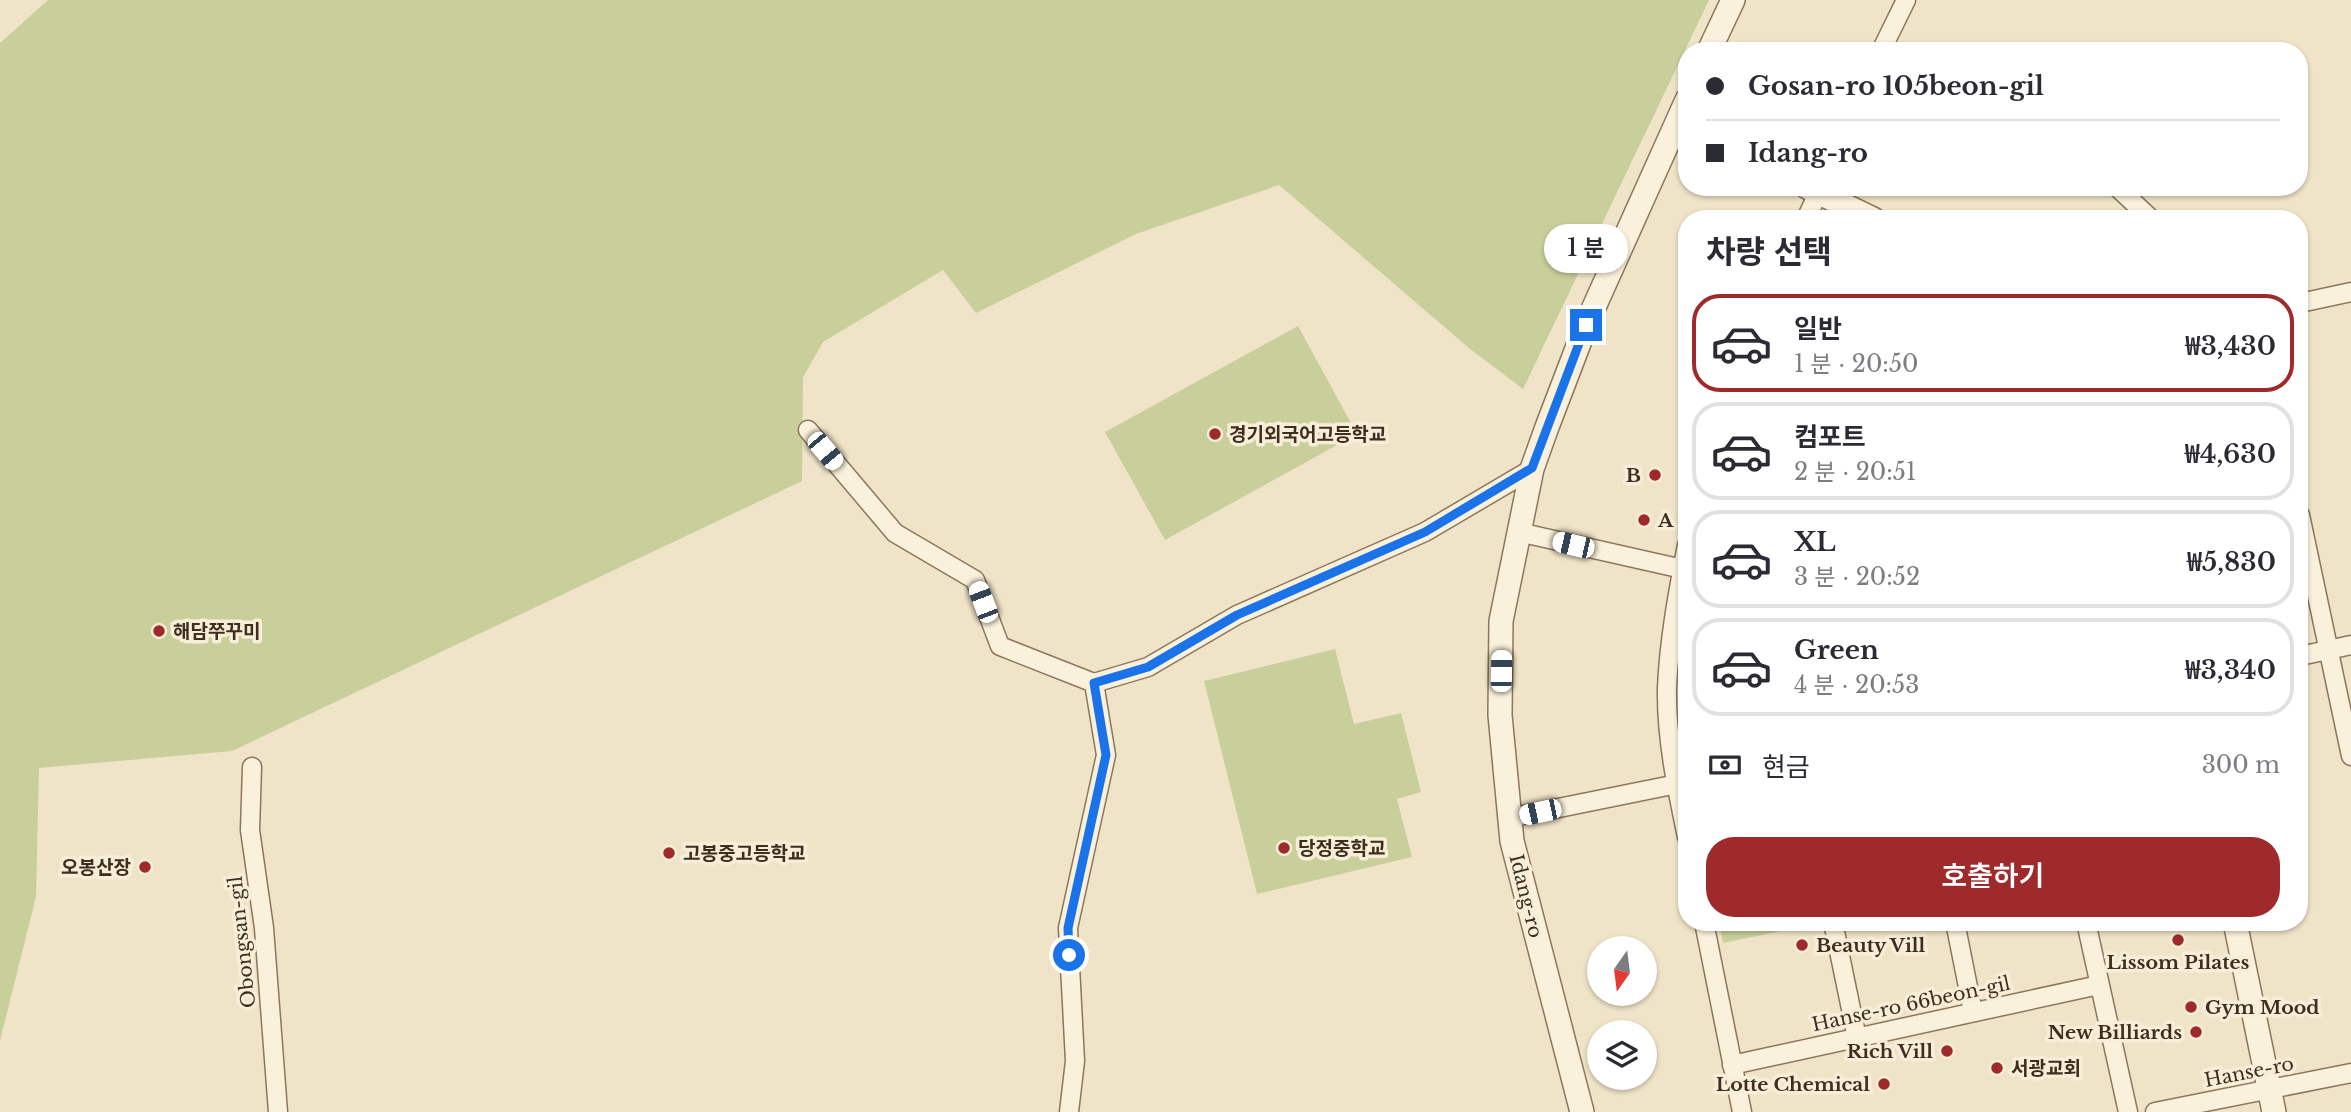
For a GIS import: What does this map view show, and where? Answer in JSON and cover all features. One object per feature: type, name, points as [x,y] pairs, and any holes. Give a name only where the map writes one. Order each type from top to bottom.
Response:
[{"type":"street","points":[[1713,42],[1733,0]]},
{"type":"street","points":[[1885,42],[1906,0]]},
{"type":"street","name":"Idang-ro","points":[[1583,1112],[1527,902],[1509,818],[1500,715],[1501,621],[1532,468],[1586,325],[1678,138]]},
{"type":"street","points":[[1829,196],[1856,210]]},
{"type":"street","points":[[2127,196],[2141,210]]},
{"type":"street","points":[[2308,301],[2351,292]]},
{"type":"street","points":[[808,430],[895,533],[975,580],[1000,646],[1094,683],[1148,667],[1237,615],[1425,532],[1532,468]]},
{"type":"street","points":[[1518,532],[1678,568]]},
{"type":"street","points":[[2308,552],[2351,756]]},
{"type":"street","points":[[1678,617],[1667,690],[1678,758]]},
{"type":"street","points":[[2308,654],[2351,645]]},
{"type":"street","points":[[1069,1112],[1075,1061],[1068,928],[1106,755],[1094,683]]},
{"type":"street","name":"Obongsan-gil","points":[[252,767],[250,830],[264,928],[278,1112]]},
{"type":"street","points":[[1509,818],[1678,784]]},
{"type":"street","points":[[1706,931],[1742,1112]]},
{"type":"street","points":[[1835,931],[1857,1038]]},
{"type":"street","points":[[1957,931],[1973,1012]]},
{"type":"street","points":[[2088,931],[2129,1112]]},
{"type":"street","points":[[2237,931],[2272,1101]]},
{"type":"street","name":"Hanse-ro 66beon-gil","points":[[1732,1065],[2099,985]]},
{"type":"street","name":"Hanse-ro","points":[[2155,1112],[2272,1101],[2351,1073]]},
{"type":"green space","points":[[48,0],[1709,0],[1689,42],[1678,42],[1678,65],[1523,389],[1470,349],[1279,185],[1136,234],[976,313],[943,270],[823,342],[803,377],[802,481],[232,751],[39,768],[36,897],[0,1041],[0,43]]},
{"type":"green space","points":[[1298,326],[1357,434],[1165,540],[1105,432]]},
{"type":"green space","points":[[1335,649],[1354,724],[1401,713],[1421,792],[1397,799],[1412,857],[1257,894],[1204,681]]},
{"type":"green space","points":[[1721,931],[1781,931],[1723,943]]},
{"type":"place","name":"경기외국어고등학교","points":[[1215,434]]},
{"type":"place","name":"B","points":[[1655,475]]},
{"type":"place","name":"A","points":[[1644,520]]},
{"type":"place","name":"해담쭈꾸미","points":[[159,631]]},
{"type":"place","name":"당정중학교","points":[[1284,848]]},
{"type":"place","name":"고봉중고등학교","points":[[669,853]]},
{"type":"place","name":"오봉산장","points":[[145,867]]},
{"type":"place","name":"Lissom Pilates","points":[[2178,940]]},
{"type":"place","name":"Beauty Vill","points":[[1802,945]]},
{"type":"place","name":"Gym Mood","points":[[2191,1007]]},
{"type":"place","name":"New Billiards","points":[[2196,1032]]},
{"type":"place","name":"Rich Vill","points":[[1947,1051]]},
{"type":"place","name":"서광교회","points":[[1997,1068]]},
{"type":"place","name":"Lotte Chemical","points":[[1884,1084]]},
{"type":"route","points":[[1069,955],[1068,928],[1106,755],[1094,683],[1148,667],[1237,615],[1425,532],[1532,468],[1586,325]]}]
